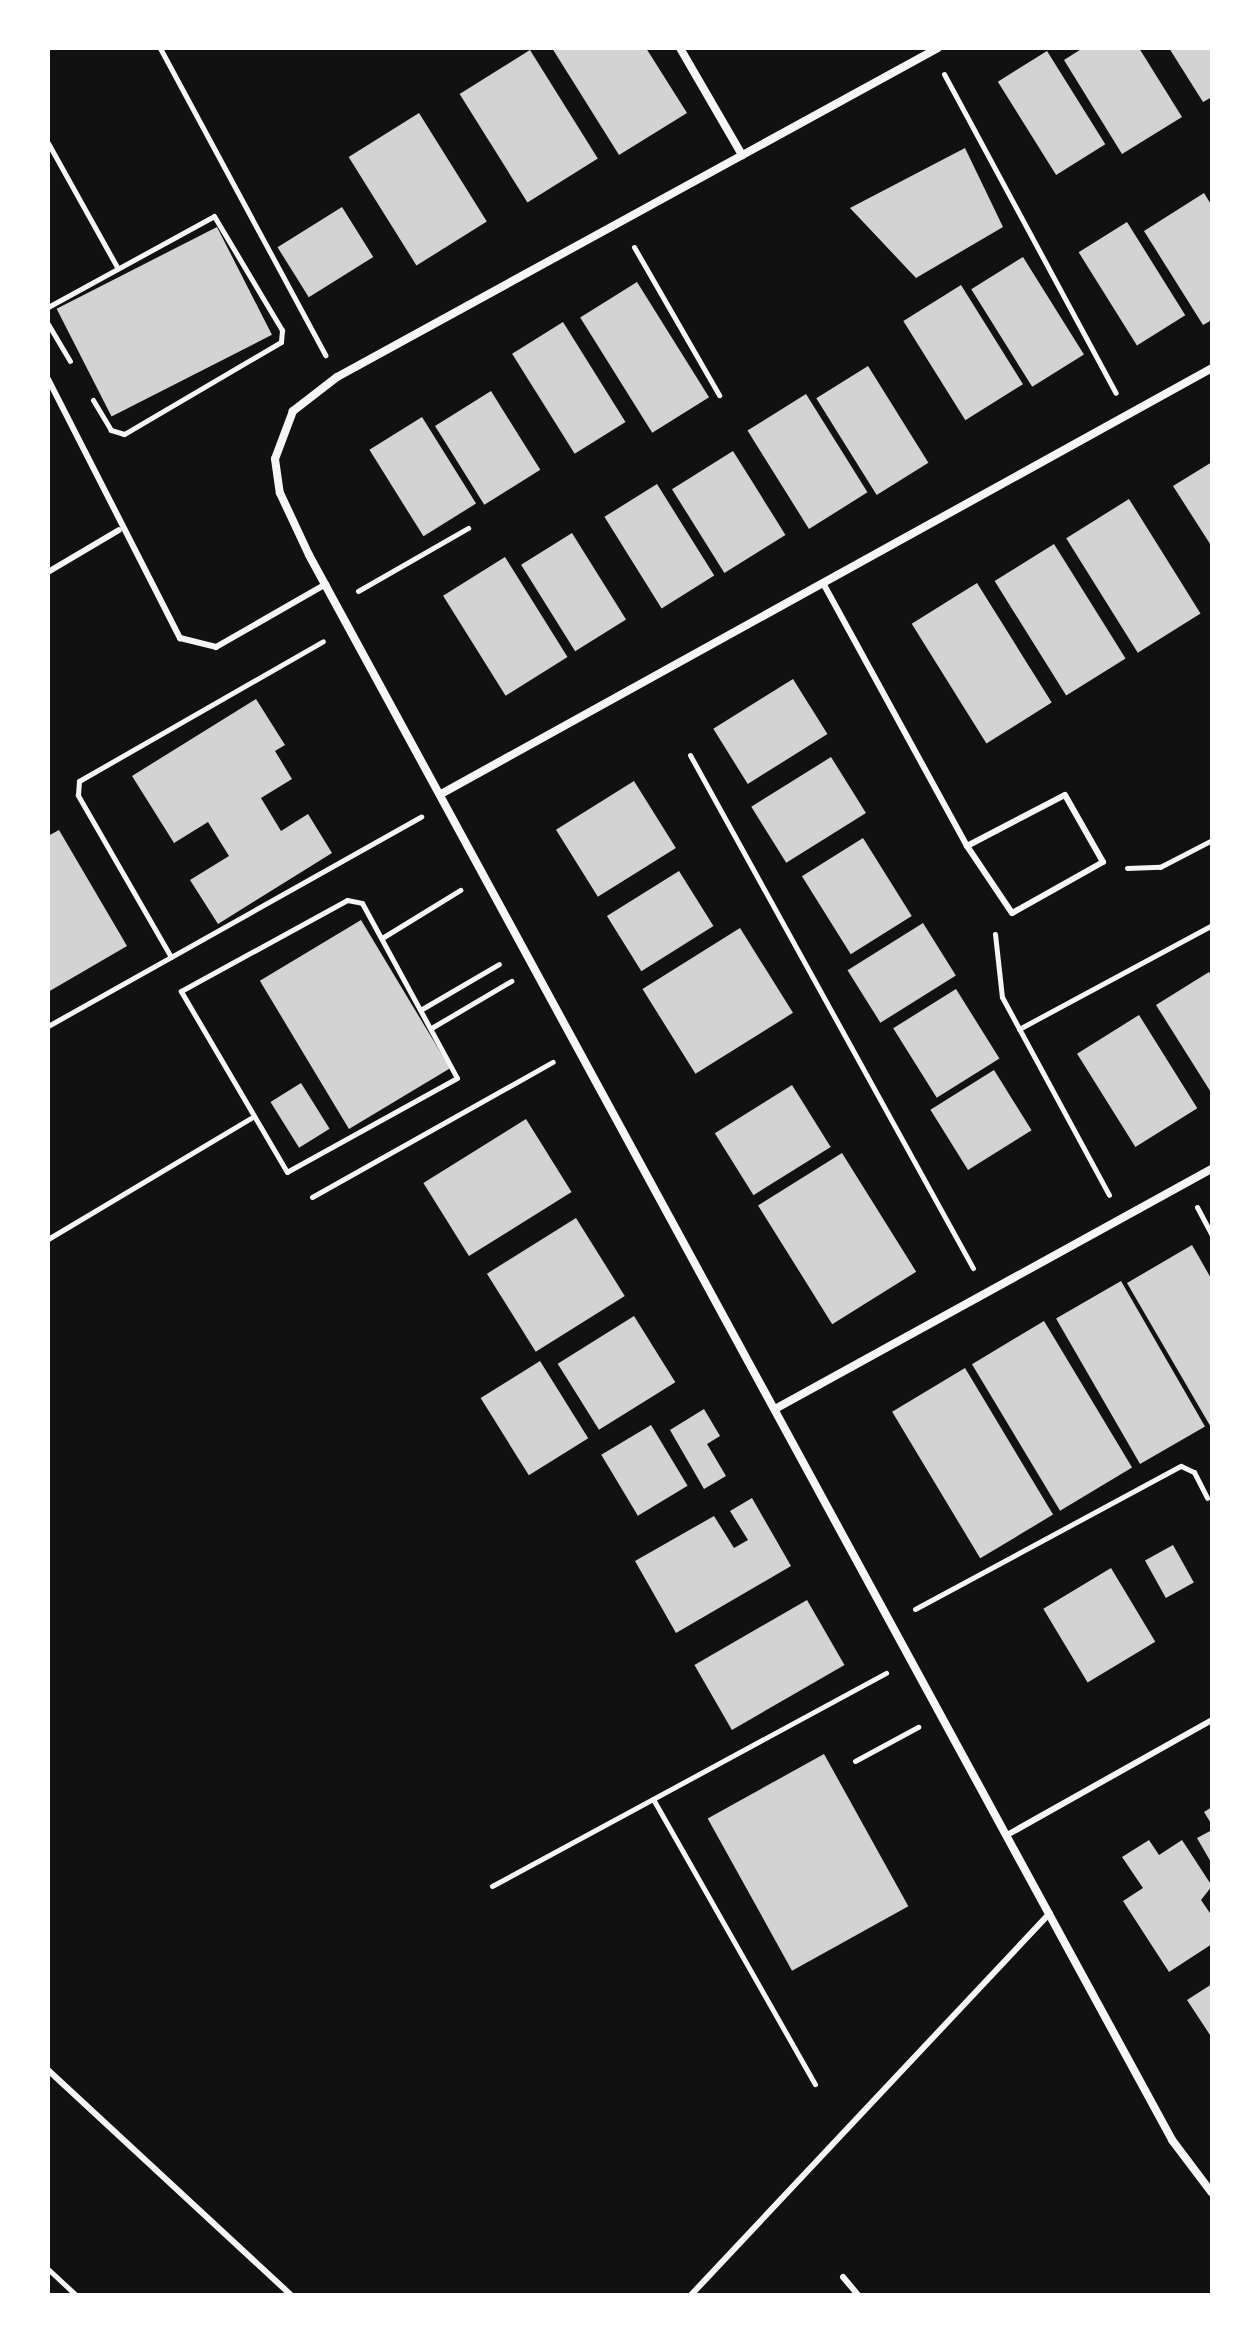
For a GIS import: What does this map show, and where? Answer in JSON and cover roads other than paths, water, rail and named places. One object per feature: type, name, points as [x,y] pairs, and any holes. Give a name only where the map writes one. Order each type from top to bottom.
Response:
[{"type":"street","points":[[680,48],[742,155]]},
{"type":"street","points":[[935,50],[337,377],[293,411],[275,459],[280,493],[336,603],[1185,2165],[1212,2193]]},
{"type":"street","points":[[443,799],[823,583],[1212,368]]},
{"type":"street","points":[[775,1409],[1212,1169]]},
{"type":"lane","points":[[48,379],[119,530],[173,628],[191,645],[216,647],[326,584]]},
{"type":"lane","points":[[48,572],[119,530]]},
{"type":"lane","points":[[823,583],[967,846],[1002,908],[1023,912],[1103,860],[1062,794],[967,846]]},
{"type":"lane","points":[[1007,1835],[1212,1720]]},
{"type":"lane","points":[[691,2295],[1050,1913]]},
{"type":"lane","points":[[48,2070],[291,2295]]},
{"type":"lane","points":[[843,2277],[858,2295]]}]
